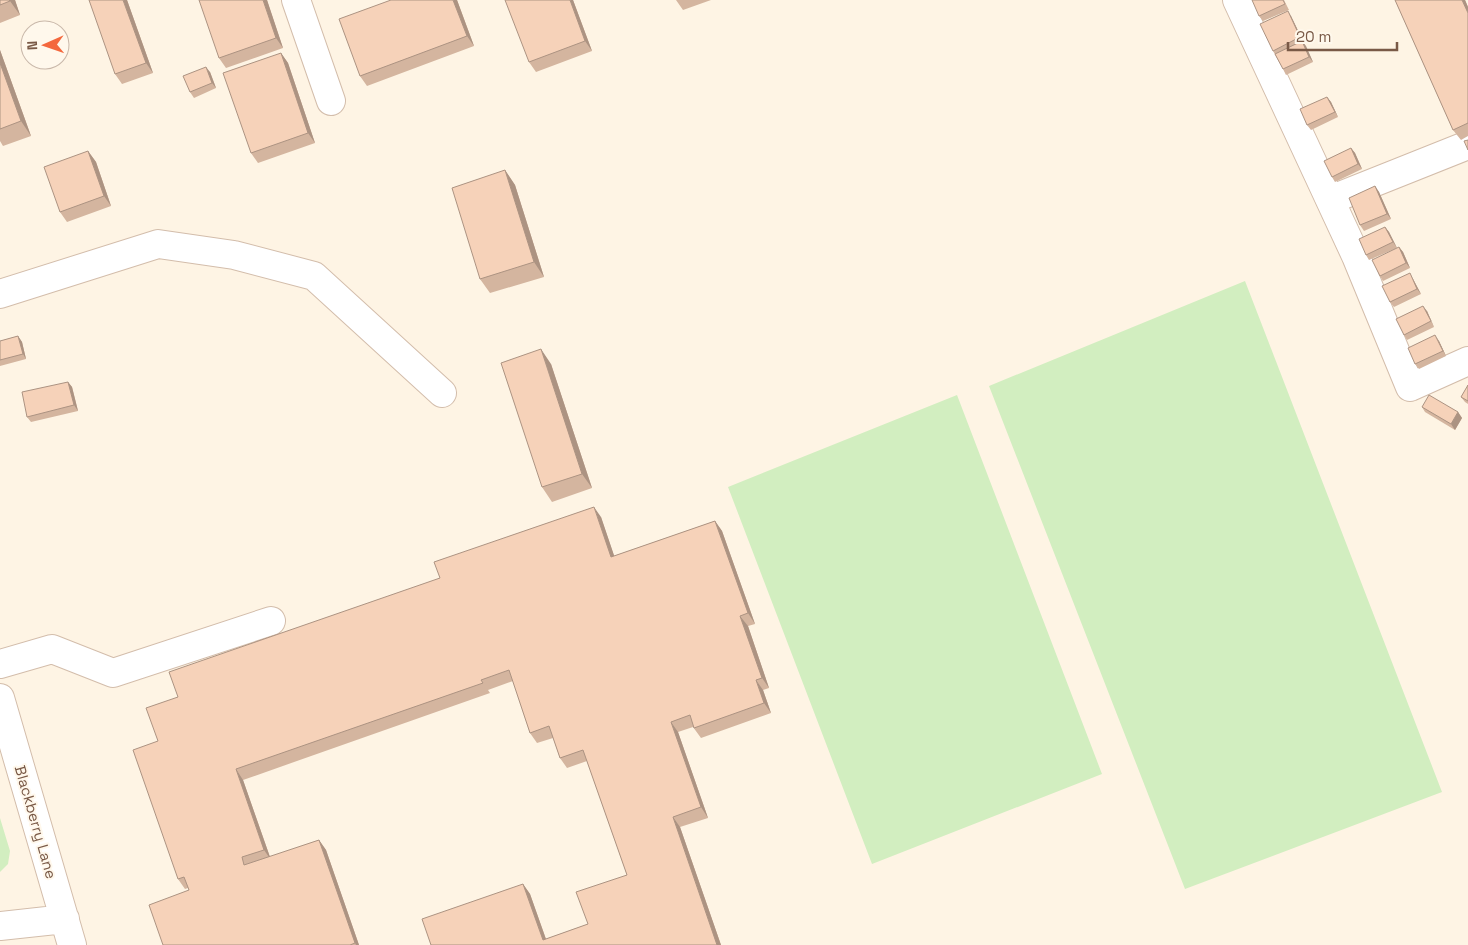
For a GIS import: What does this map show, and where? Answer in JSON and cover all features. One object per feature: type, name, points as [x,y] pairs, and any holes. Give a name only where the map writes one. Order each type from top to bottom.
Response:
[{"type":"street","points":[[297,0],[331,101]]},
{"type":"street","points":[[1237,0],[1356,256],[1410,387],[1468,361]]},
{"type":"street","points":[[1330,200],[1468,145]]},
{"type":"street","points":[[0,294],[158,244],[234,255],[314,276],[442,393]]},
{"type":"street","points":[[0,664],[52,648],[113,673],[271,621]]},
{"type":"street","name":"Blackberry Lane","points":[[0,698],[72,945]]},
{"type":"street","points":[[0,926],[65,919]]},
{"type":"green space","points":[[1245,281],[1442,792],[1185,889],[989,386]]},
{"type":"green space","points":[[957,395],[1102,774],[872,864],[728,487]]},
{"type":"green space","points":[[0,818],[10,851],[8,864],[0,872]]},
{"type":"building","points":[[0,0],[9,0],[10,1],[0,5]]},
{"type":"building","points":[[89,0],[123,0],[146,63],[115,74]]},
{"type":"building","points":[[199,0],[263,0],[276,38],[219,58]]},
{"type":"building","points":[[391,0],[453,0],[467,36],[360,76],[339,19]]},
{"type":"building","points":[[505,0],[570,0],[585,41],[529,62]]},
{"type":"building","points":[[1252,0],[1283,0],[1285,4],[1259,16]]},
{"type":"building","points":[[1395,0],[1462,0],[1468,13],[1468,123],[1453,130]]},
{"type":"building","points":[[1288,11],[1300,37],[1273,51],[1260,24]]},
{"type":"building","points":[[1302,41],[1309,57],[1283,69],[1275,54]]},
{"type":"building","points":[[281,53],[308,133],[251,153],[223,73]]},
{"type":"building","points":[[0,63],[21,121],[0,129]]},
{"type":"building","points":[[206,67],[212,83],[190,92],[183,76]]},
{"type":"building","points":[[1327,97],[1335,112],[1307,125],[1300,109]]},
{"type":"building","points":[[1468,140],[1468,150],[1464,141]]},
{"type":"building","points":[[1351,148],[1358,164],[1332,177],[1324,161]]},
{"type":"building","points":[[88,151],[104,196],[60,212],[44,167]]},
{"type":"building","points":[[505,170],[534,262],[480,279],[452,188]]},
{"type":"building","points":[[1375,186],[1387,214],[1360,225],[1349,198]]},
{"type":"building","points":[[1385,227],[1393,242],[1366,255],[1359,239]]},
{"type":"building","points":[[1399,247],[1406,263],[1380,276],[1372,260]]},
{"type":"building","points":[[1410,273],[1417,289],[1390,302],[1382,286]]},
{"type":"building","points":[[1423,306],[1431,321],[1404,335],[1396,319]]},
{"type":"building","points":[[1435,335],[1443,351],[1415,364],[1408,348]]},
{"type":"building","points":[[18,336],[23,354],[0,360],[0,341]]},
{"type":"building","points":[[541,349],[582,474],[542,487],[501,363]]},
{"type":"building","points":[[68,382],[74,405],[27,417],[22,392]]},
{"type":"building","points":[[1468,385],[1468,401],[1461,397]]},
{"type":"building","points":[[1429,395],[1458,412],[1451,424],[1422,407]]},
{"type":"building","points":[[594,507],[611,557],[715,521],[748,613],[740,616],[762,678],[756,680],[764,703],[694,728],[690,715],[671,722],[701,807],[673,817],[717,945],[431,945],[422,919],[523,884],[543,940],[588,924],[576,892],[627,875],[583,750],[560,758],[549,726],[530,733],[509,670],[481,680],[483,683],[236,769],[264,850],[242,857],[244,865],[319,840],[355,943],[350,945],[163,945],[149,905],[189,890],[184,877],[178,879],[133,750],[158,741],[146,708],[178,697],[169,672],[440,578],[434,562]]}]
